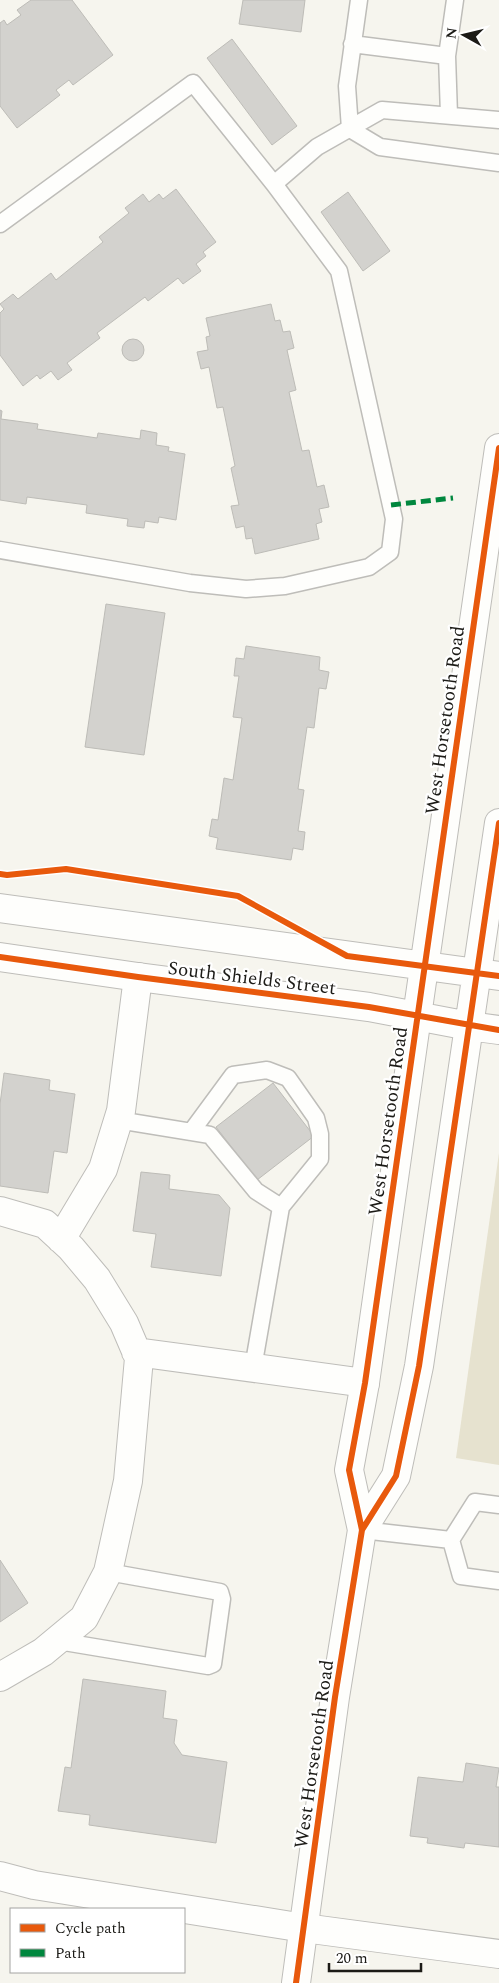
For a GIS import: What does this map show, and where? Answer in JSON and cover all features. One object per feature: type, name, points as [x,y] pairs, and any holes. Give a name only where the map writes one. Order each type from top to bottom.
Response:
[{"type":"main road","name":"West Horsetooth Road","points":[[296,1983],[335,1697],[362,1530],[350,1470],[365,1383],[418,1016],[423,967],[499,448]]},
{"type":"main road","name":"West Horsetooth Road","points":[[362,1530],[396,1476],[419,1366],[469,1026],[488,974],[499,823]]},
{"type":"main road","name":"South Shields Street","points":[[0,908],[423,967],[488,974]]},
{"type":"main road","name":"South Shields Street","points":[[0,957],[369,1007],[499,1030]]},
{"type":"main road","points":[[61,1239],[103,1169],[118,1120],[127,1072],[138,977]]},
{"type":"main road","points":[[0,1211],[45,1224],[71,1248],[97,1279],[124,1323],[139,1358],[128,1481],[108,1572],[84,1618],[43,1652],[0,1677]]},
{"type":"main road","points":[[136,1352],[365,1383]]},
{"type":"main road","points":[[0,1876],[34,1885],[178,1908]]},
{"type":"main road","points":[[185,1909],[304,1928],[499,1954]]},
{"type":"lane","points":[[350,129],[347,86],[359,0]]},
{"type":"lane","points":[[449,115],[447,56],[455,0]]},
{"type":"lane","points":[[352,44],[447,56]]},
{"type":"lane","points":[[0,224],[193,83],[274,184],[339,271],[394,519],[390,552],[369,568],[285,586],[246,589],[190,583],[0,550]]},
{"type":"lane","points":[[274,184],[317,147],[382,110],[499,120]]},
{"type":"lane","points":[[350,129],[380,148],[499,163]]},
{"type":"lane","points":[[191,1132],[233,1075],[266,1070],[288,1078],[316,1118],[320,1134],[320,1159],[281,1207],[253,1368]]},
{"type":"lane","points":[[118,1120],[210,1135],[256,1191],[281,1207]]},
{"type":"lane","points":[[499,1505],[475,1502],[451,1540],[461,1576],[499,1581]]},
{"type":"lane","points":[[362,1530],[451,1540]]},
{"type":"lane","points":[[58,1641],[208,1666],[213,1664],[222,1599],[220,1592],[108,1572]]},
{"type":"shaded area","points":[[499,1153],[499,1465],[456,1458]]},
{"type":"building","points":[[31,0],[72,0],[113,55],[73,85],[69,80],[56,90],[60,95],[17,128],[0,106],[0,23],[4,20],[7,25],[21,15],[17,10]]},
{"type":"building","points":[[243,0],[305,0],[301,32],[239,24]]},
{"type":"building","points":[[232,39],[297,126],[272,145],[207,58]]},
{"type":"building","points":[[176,189],[216,242],[203,252],[206,256],[196,264],[201,271],[183,284],[178,278],[148,301],[145,297],[97,333],[100,338],[67,363],[72,370],[58,380],[51,371],[40,379],[37,375],[23,386],[0,355],[0,313],[4,309],[0,304],[13,294],[18,299],[51,273],[56,280],[103,242],[99,237],[129,213],[125,208],[143,194],[149,202],[159,194],[163,199]]},
{"type":"building","points":[[348,192],[390,251],[363,271],[321,212]]},
{"type":"building","points":[[271,304],[275,321],[280,320],[283,332],[290,331],[294,348],[287,350],[296,390],[289,392],[302,451],[309,450],[317,487],[324,485],[329,507],[319,509],[322,522],[316,524],[319,539],[255,554],[252,538],[246,539],[244,526],[236,528],[231,506],[239,505],[231,468],[235,466],[223,407],[217,408],[209,367],[201,369],[197,352],[208,350],[206,337],[210,336],[206,318]]},
{"type":"building","points":[[133,339],[141,342],[144,350],[141,358],[133,361],[125,358],[122,350],[125,342]]},
{"type":"building","points":[[0,410],[2,411],[1,419],[38,424],[37,429],[97,438],[98,433],[140,439],[141,430],[157,433],[156,445],[169,447],[168,451],[185,454],[176,520],[159,517],[158,523],[145,521],[144,528],[127,526],[128,519],[86,513],[87,505],[27,497],[26,504],[0,500]]},
{"type":"building","points":[[106,604],[165,613],[144,755],[85,747]]},
{"type":"building","points":[[246,646],[320,657],[319,670],[329,672],[326,689],[319,688],[314,728],[307,727],[298,789],[304,790],[298,831],[305,832],[303,850],[293,848],[291,860],[216,849],[218,838],[209,836],[212,819],[218,820],[224,778],[233,780],[242,718],[233,717],[239,676],[234,676],[236,658],[244,659]]},
{"type":"building","points":[[4,1073],[50,1080],[49,1090],[75,1094],[67,1153],[54,1151],[48,1193],[0,1186],[0,1104]]},
{"type":"building","points":[[273,1083],[314,1136],[257,1180],[216,1127]]},
{"type":"building","points":[[141,1172],[170,1175],[169,1189],[219,1195],[230,1208],[221,1276],[151,1267],[156,1234],[133,1231]]},
{"type":"building","points":[[0,1560],[28,1603],[0,1622]]},
{"type":"building","points":[[83,1679],[166,1691],[163,1718],[177,1720],[174,1743],[182,1755],[227,1762],[216,1843],[89,1825],[90,1815],[58,1811],[65,1767],[71,1768]]},
{"type":"building","points":[[466,1763],[499,1768],[496,1787],[499,1787],[499,1847],[465,1843],[464,1848],[427,1843],[428,1838],[410,1836],[418,1777],[463,1782]]},
{"type":"marked path","points":[[391,505],[453,498]]},
{"type":"cycle path","points":[[296,1983],[335,1697],[362,1530],[349,1470],[365,1383],[499,448]]},
{"type":"cycle path","points":[[362,1530],[396,1476],[419,1366],[499,823]]},
{"type":"cycle path","points":[[0,874],[7,875],[66,869],[238,896],[347,956],[499,976]]},
{"type":"cycle path","points":[[0,957],[369,1007],[499,1030]]}]
